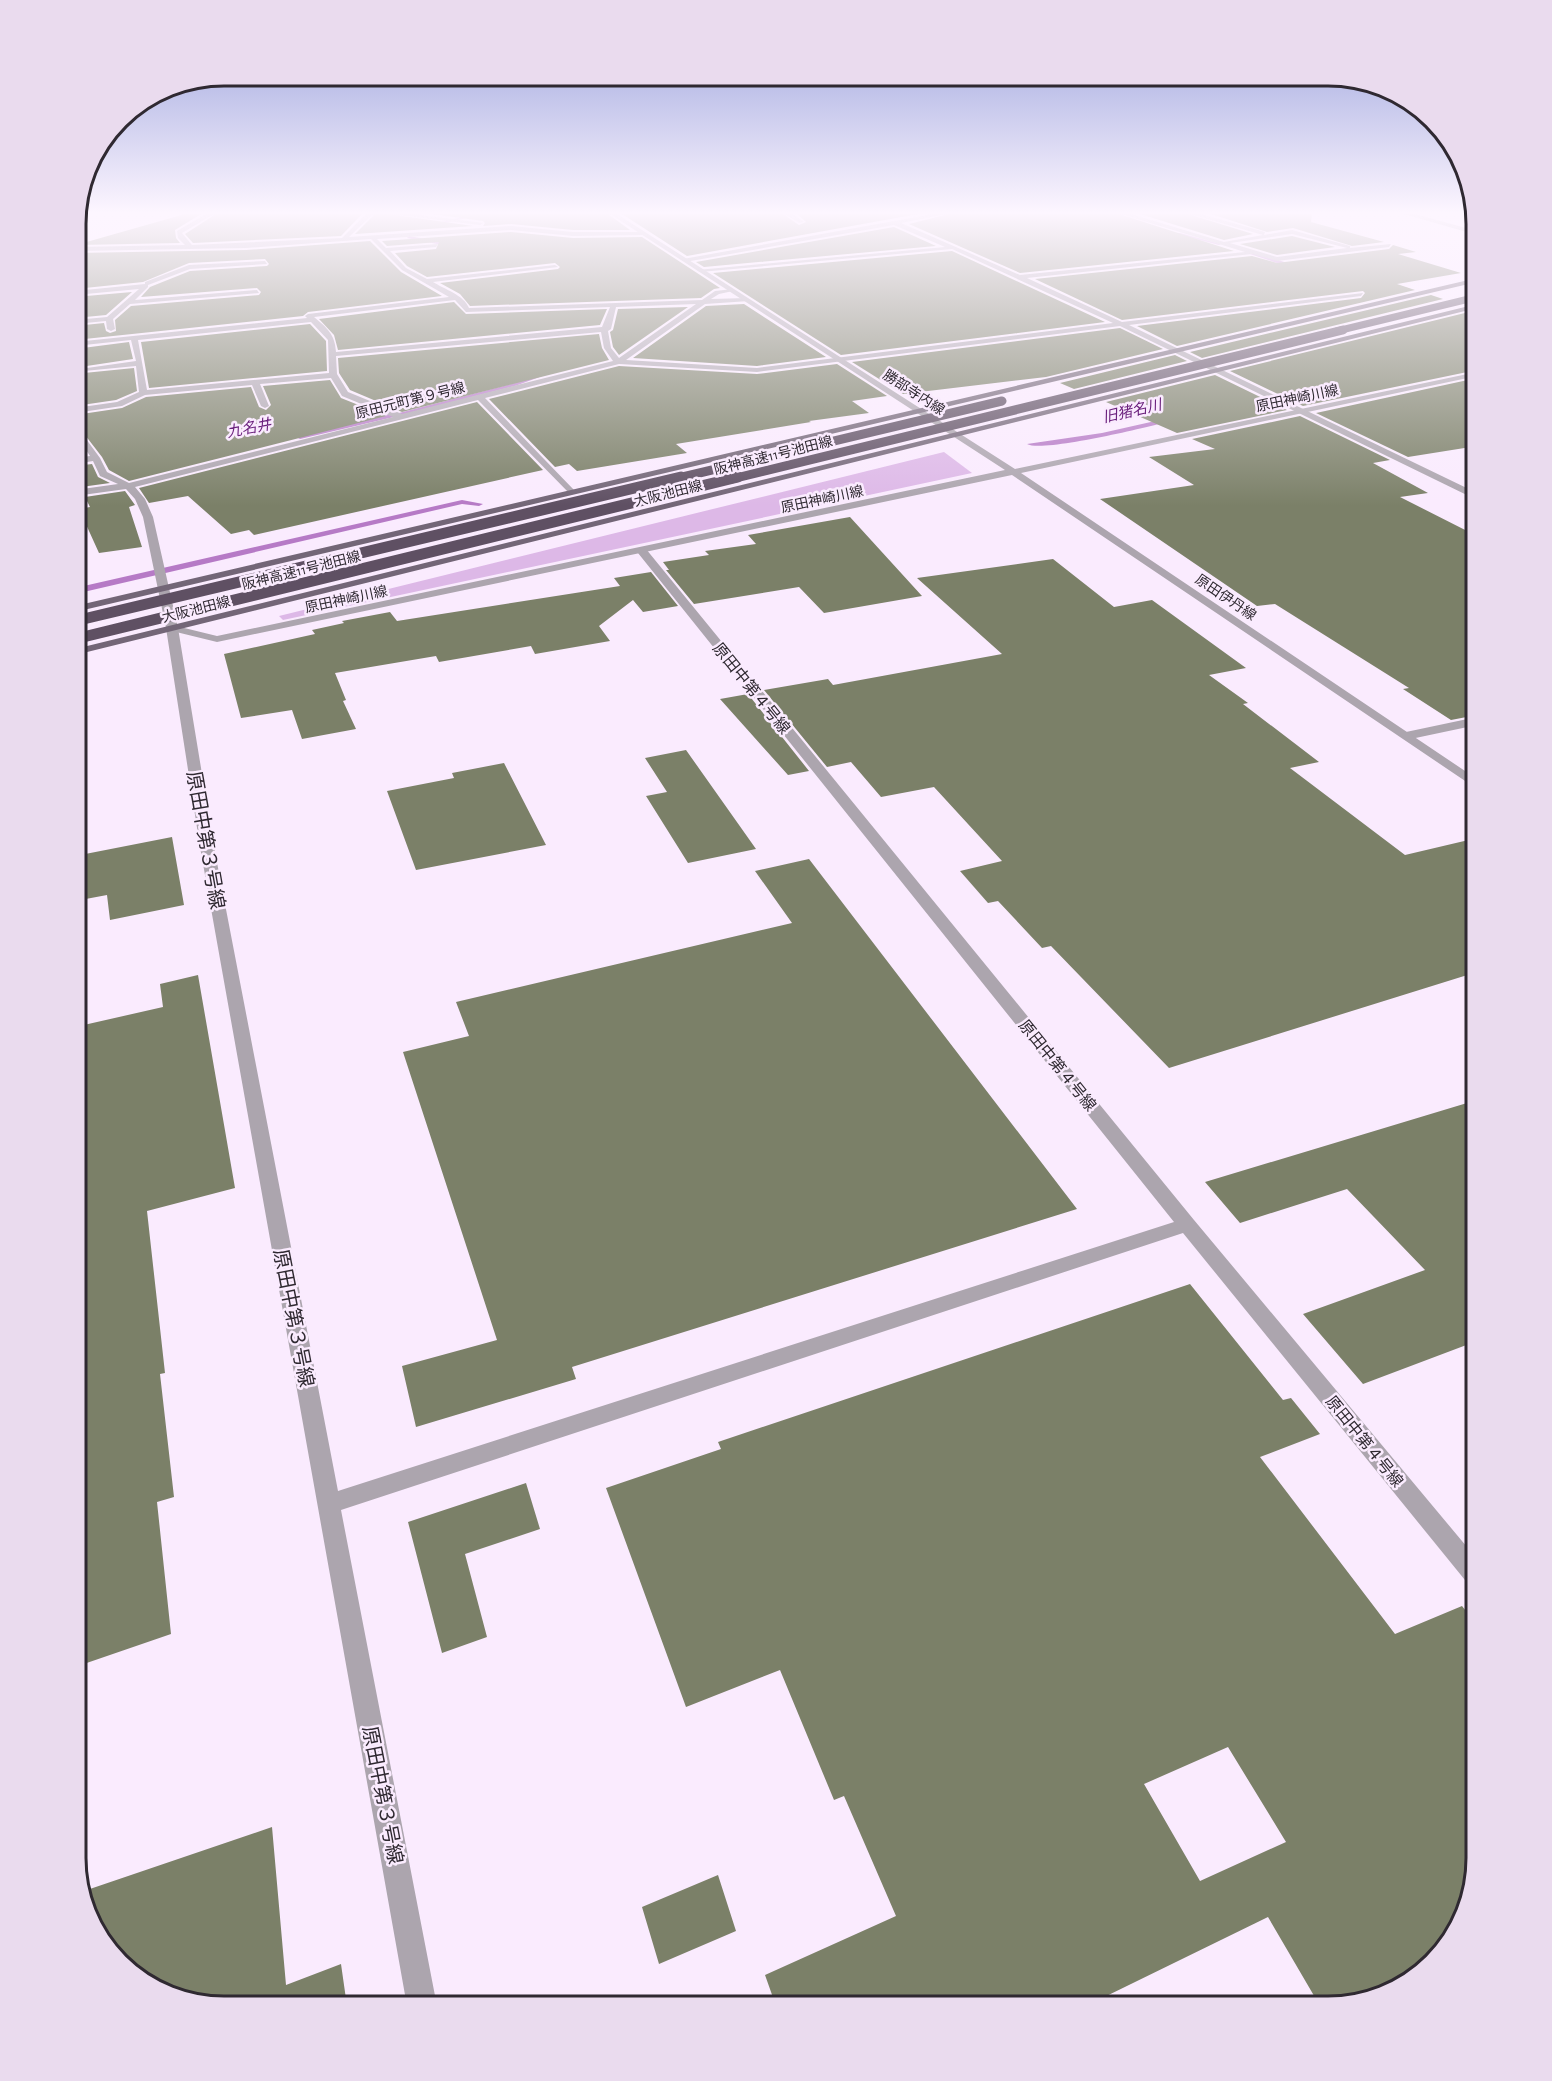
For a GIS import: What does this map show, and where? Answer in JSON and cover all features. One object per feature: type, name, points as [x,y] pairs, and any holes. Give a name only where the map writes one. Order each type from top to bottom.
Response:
[{"type":"highway","name":"阪神高速11号池田線","points":[[86,618],[1376,311]]},
{"type":"highway","name":"阪神高速11号池田線","points":[[86,636],[1419,311]]},
{"type":"main road","name":"大阪池田線","points":[[86,606],[162,585],[1345,311]]},
{"type":"main road","name":"大阪池田線","points":[[86,649],[1456,311]]},
{"type":"street","points":[[86,321],[109,319],[119,311]]},
{"type":"street","points":[[339,311],[308,316],[328,333],[332,340],[334,375],[345,394],[401,417]]},
{"type":"street","points":[[334,354],[607,329],[612,311]]},
{"type":"street","name":"原田元町第９号線","points":[[86,491],[131,485],[619,362],[692,311]]},
{"type":"street","name":"勝部寺内線","points":[[764,311],[958,435]]},
{"type":"street","points":[[1089,311],[1217,370],[1298,412],[1466,492]]},
{"type":"street","points":[[604,329],[610,356],[619,362],[757,370],[1233,311]]},
{"type":"street","points":[[109,319],[113,339]]},
{"type":"street","points":[[86,343],[311,320]]},
{"type":"street","points":[[134,337],[143,393]]},
{"type":"street","points":[[86,366],[140,363]]},
{"type":"street","points":[[86,409],[119,404],[143,393],[334,375]]},
{"type":"street","name":"原田神崎川線","points":[[172,628],[217,639],[1466,376]]},
{"type":"street","points":[[255,382],[265,406]]},
{"type":"street","points":[[479,396],[571,492]]},
{"type":"street","name":"原田伊丹線","points":[[958,435],[1466,777]]},
{"type":"street","points":[[86,443],[103,474],[131,485]]},
{"type":"street","points":[[86,459],[96,458]]},
{"type":"street","name":"原田中第３号線","points":[[131,485],[142,501],[148,518],[172,628],[207,847],[420,1996]]},
{"type":"street","name":"原田中第４号線","points":[[642,550],[1188,1225],[1466,1564]]},
{"type":"street","points":[[1406,736],[1466,723]]},
{"type":"street","points":[[329,1504],[1188,1225]]},
{"type":"shaded area","points":[[944,452],[972,473],[283,620],[279,616]]},
{"type":"building","points":[[86,311],[110,311],[106,315],[86,317]]},
{"type":"building","points":[[125,311],[315,311],[308,312],[303,316],[86,339],[86,325],[104,323],[106,331],[110,333],[116,331],[115,320]]},
{"type":"building","points":[[382,311],[463,311],[466,314],[606,311],[600,325],[338,350],[334,335],[319,319]]},
{"type":"building","points":[[617,311],[682,311],[619,355],[613,347],[610,332],[613,330]]},
{"type":"building","points":[[699,311],[755,311],[826,357],[757,366],[633,358]]},
{"type":"building","points":[[772,311],[1082,311],[1105,322],[841,355]]},
{"type":"building","points":[[1103,311],[1196,311],[1122,320]]},
{"type":"building","points":[[1256,311],[1325,311],[1177,346],[1137,326]]},
{"type":"building","points":[[1363,311],[1394,311],[1202,358],[1190,352]]},
{"type":"building","points":[[1466,313],[1466,372],[1303,406],[1230,371]]},
{"type":"building","points":[[310,324],[326,341],[327,371],[149,388],[141,342]]},
{"type":"building","points":[[1120,328],[1163,349],[1046,377],[903,394],[852,362]]},
{"type":"building","points":[[599,334],[602,348],[609,360],[402,412],[350,390],[339,373],[338,358]]},
{"type":"building","points":[[129,342],[133,359],[86,366],[86,348]]},
{"type":"building","points":[[1175,355],[1187,361],[1074,389],[1060,383]]},
{"type":"building","points":[[837,364],[887,396],[852,401],[869,413],[676,444],[687,453],[577,471],[569,464],[555,467],[489,399],[619,366],[757,374]]},
{"type":"building","points":[[134,368],[137,391],[116,400],[86,404],[86,373]]},
{"type":"building","points":[[1215,375],[1287,410],[1177,433],[1106,402]]},
{"type":"building","points":[[330,380],[341,398],[386,416],[129,481],[109,470],[86,436],[86,413],[122,408],[146,397],[251,387],[259,407],[266,410],[271,405],[263,386]]},
{"type":"building","points":[[1466,380],[1466,448],[1408,457],[1316,413]]},
{"type":"building","points":[[477,402],[543,470],[254,535],[249,530],[231,534],[188,496],[149,503],[139,488]]},
{"type":"building","points":[[1300,416],[1390,460],[1373,463],[1428,493],[1400,497],[1466,530],[1466,717],[1451,720],[1403,689],[1409,688],[1275,604],[1257,606],[1100,499],[1194,485],[1149,457],[1215,449],[1192,439]]},
{"type":"building","points":[[92,464],[98,477],[110,483],[86,486],[86,465]]},
{"type":"building","points":[[125,491],[135,505],[129,507],[142,547],[99,553],[86,524],[86,508],[90,507],[86,497]]},
{"type":"building","points":[[850,517],[922,596],[824,613],[799,587],[694,604],[666,570],[669,570],[663,562],[709,555],[705,551],[756,544],[748,535]]},
{"type":"building","points":[[1053,559],[1114,607],[1152,600],[1246,668],[1209,675],[1248,703],[1243,704],[1319,762],[1290,768],[1405,855],[1466,841],[1466,975],[1169,1068],[1051,946],[1042,948],[998,901],[988,903],[960,871],[1002,861],[934,787],[881,797],[851,762],[827,767],[764,690],[828,679],[833,685],[1002,654],[917,578]]},
{"type":"building","points":[[651,572],[678,606],[643,612],[633,600],[599,626],[610,641],[535,654],[531,646],[439,662],[436,656],[335,673],[346,700],[343,701],[356,729],[302,739],[292,710],[241,718],[224,654],[315,634],[312,630],[344,623],[342,621],[390,612],[397,621],[620,586],[614,578]]},
{"type":"building","points":[[748,694],[809,771],[788,775],[720,699]]},
{"type":"building","points":[[686,750],[756,849],[688,863],[646,796],[667,792],[645,758]]},
{"type":"building","points":[[504,763],[546,845],[416,870],[387,791],[454,778],[452,773]]},
{"type":"building","points":[[172,837],[184,905],[110,920],[107,895],[86,899],[86,854]]},
{"type":"building","points":[[809,859],[1077,1209],[572,1367],[576,1379],[416,1427],[402,1366],[497,1340],[403,1052],[469,1036],[456,1002],[792,923],[755,871]]},
{"type":"building","points":[[198,975],[235,1188],[147,1211],[165,1373],[160,1374],[174,1497],[157,1502],[171,1634],[85,1664],[86,1025],[163,1007],[160,984]]},
{"type":"building","points":[[1466,1103],[1466,1345],[1363,1384],[1303,1314],[1425,1270],[1347,1189],[1240,1223],[1205,1182]]},
{"type":"building","points":[[1190,1284],[1283,1400],[1291,1398],[1320,1434],[1260,1457],[1395,1634],[1462,1606],[1466,1611],[1465,1875],[1459,1902],[1443,1934],[1419,1961],[1389,1981],[1364,1991],[1328,1996],[1314,1996],[1268,1917],[1106,1996],[772,1996],[765,1975],[896,1916],[844,1796],[834,1800],[780,1670],[686,1707],[606,1488],[721,1449],[718,1442]],"holes":[[[1228,1747],[1286,1842],[1200,1881],[1144,1784]]]},
{"type":"building","points":[[526,1483],[540,1529],[465,1554],[487,1637],[442,1653],[408,1522]]},
{"type":"building","points":[[272,1827],[286,1985],[341,1964],[346,1996],[224,1996],[179,1988],[147,1972],[120,1948],[100,1918],[89,1889]]},
{"type":"building","points":[[718,1875],[736,1931],[659,1964],[642,1907]]},
{"type":"waterway","name":"九名井","points":[[402,413],[513,385],[542,375]]},
{"type":"waterway","name":"九名井","points":[[300,437],[392,416]]},
{"type":"waterway","name":"旧猪名川","points":[[1031,444],[1102,435],[1173,419]]},
{"type":"waterway","points":[[86,589],[462,502],[479,504]]}]
